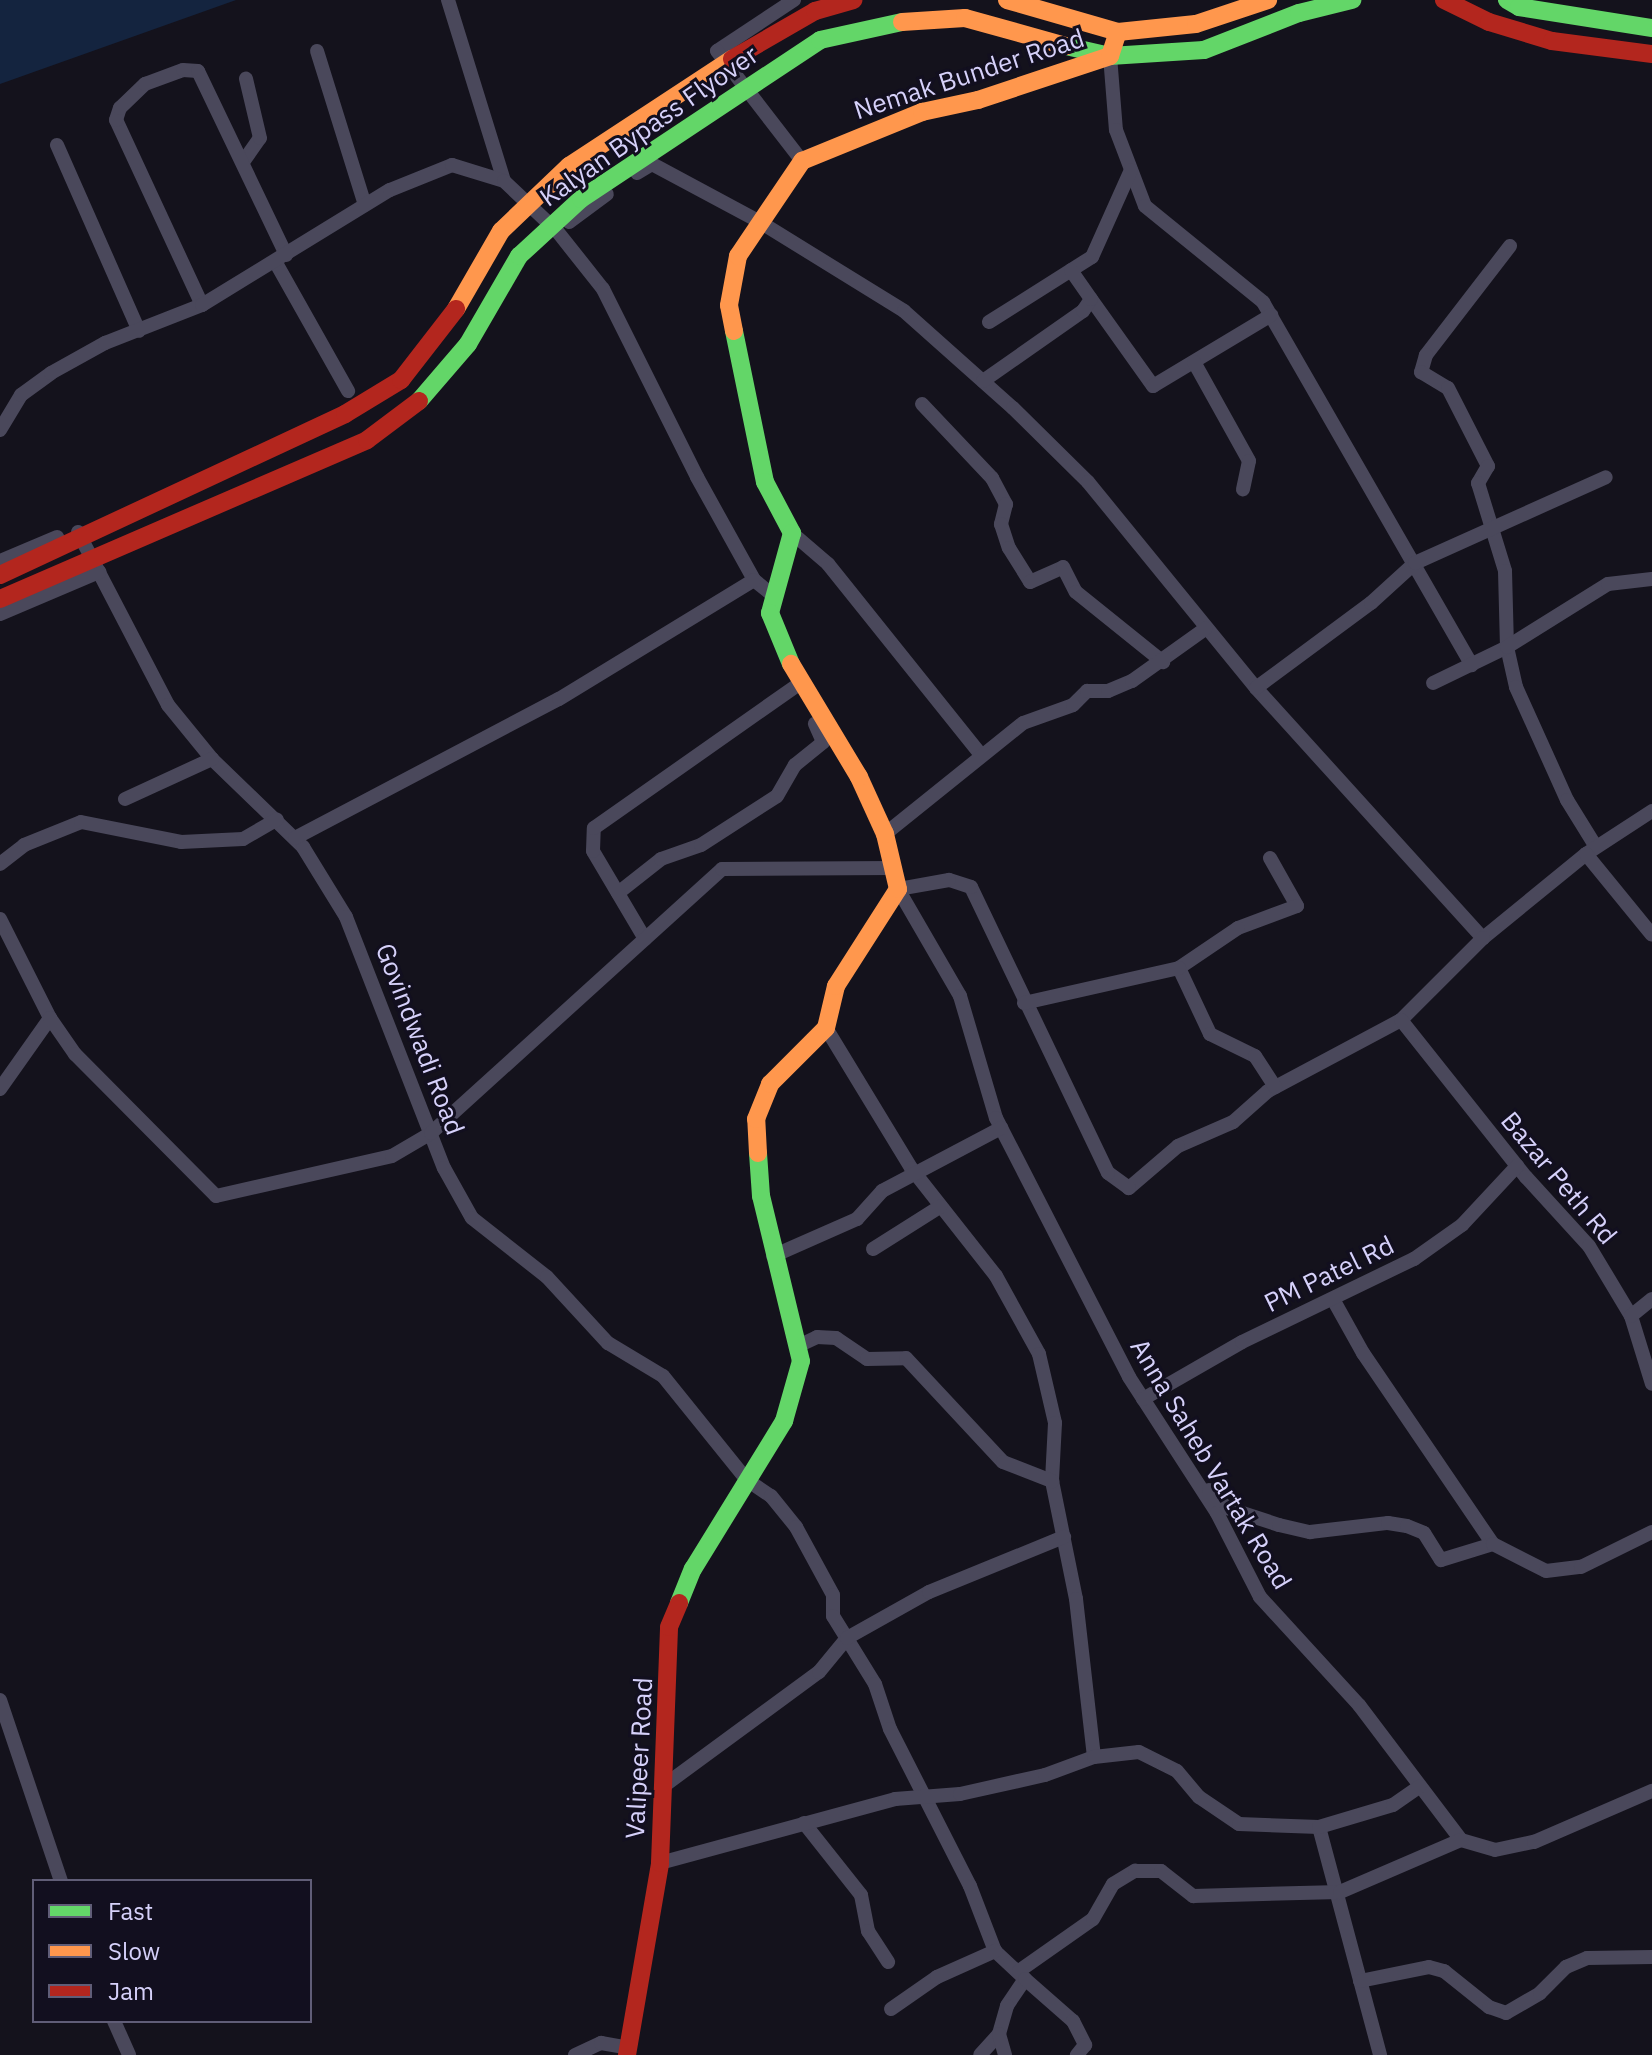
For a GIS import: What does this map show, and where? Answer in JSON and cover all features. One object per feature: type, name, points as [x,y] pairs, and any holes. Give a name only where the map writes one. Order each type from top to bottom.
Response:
[{"type":"main road","name":"Kalyan Bypass Flyover","points":[[0,575],[345,414],[401,380],[441,334],[501,231],[569,166],[754,46],[815,11],[853,0]]},
{"type":"main road","points":[[1007,0],[1118,32],[1196,24],[1268,0]]},
{"type":"main road","points":[[1110,56],[1204,50],[1299,13],[1352,0]]},
{"type":"main road","points":[[1444,0],[1489,22],[1552,41],[1652,54]]},
{"type":"main road","points":[[1507,0],[1519,7],[1652,28]]},
{"type":"main road","name":"Kalyan Bypass Flyover","points":[[0,599],[367,440],[424,397],[468,344],[519,256],[539,234],[581,199],[820,40],[881,23],[965,18],[1110,56]]},
{"type":"main road","name":"Nemak Bunder Road","points":[[802,161],[922,112],[978,100],[1110,56],[1118,32]]},
{"type":"main road","points":[[800,1345],[773,1256],[761,1196],[756,1119],[770,1084],[826,1028],[836,986],[898,889],[885,834],[859,777],[795,686],[770,613],[792,533],[765,482],[729,305],[738,256],[802,161]]},
{"type":"main road","name":"Valipeer Road","points":[[628,2051],[660,1863],[669,1627],[693,1569],[784,1421],[800,1345]]},
{"type":"street","points":[[448,0],[504,181]]},
{"type":"street","points":[[794,0],[717,51],[750,99],[802,161]]},
{"type":"street","points":[[557,231],[835,43],[892,28]]},
{"type":"street","points":[[317,51],[365,205]]},
{"type":"street","points":[[1110,56],[1116,130],[1145,206],[1263,302],[1472,665]]},
{"type":"street","points":[[202,305],[116,120],[120,108],[165,75],[198,71],[243,162],[281,259],[348,391]]},
{"type":"street","points":[[243,162],[260,138],[246,79]]},
{"type":"street","points":[[57,145],[139,331]]},
{"type":"street","points":[[652,164],[760,222],[904,311],[983,381],[1088,482],[1256,688],[1483,938]]},
{"type":"street","points":[[2,419],[21,395],[51,373],[202,305],[365,205],[424,174],[452,165],[504,181],[557,231],[603,289],[754,580],[775,597]]},
{"type":"street","points":[[989,322],[1092,257],[1131,170]]},
{"type":"street","points":[[1510,246],[1426,355],[1421,372],[1448,388],[1488,466],[1478,483],[1505,571],[1507,647],[1516,687],[1591,850],[1652,935]]},
{"type":"street","points":[[1071,270],[1153,386],[1271,315]]},
{"type":"street","points":[[983,381],[1083,311],[1091,299]]},
{"type":"street","points":[[1194,362],[1249,461],[1243,489]]},
{"type":"street","points":[[922,404],[992,478],[1006,504],[1001,524],[1009,548],[1030,582],[1063,567],[1076,592],[1163,662]]},
{"type":"street","points":[[1256,688],[1371,603],[1415,563],[1606,477]]},
{"type":"street","name":"Govindwadi Road","points":[[0,561],[76,529],[168,705],[212,759],[295,838],[346,917],[431,1133],[472,1218],[547,1277],[608,1343],[663,1376],[747,1480],[771,1496],[796,1527],[833,1595],[833,1616],[875,1684],[890,1729],[970,1886],[995,1951]]},
{"type":"street","points":[[792,533],[828,564],[981,755]]},
{"type":"street","points":[[0,614],[99,572]]},
{"type":"street","points":[[1433,683],[1507,647],[1608,584],[1652,579]]},
{"type":"street","points":[[295,838],[559,699],[754,580]]},
{"type":"street","points":[[885,834],[1023,723],[1073,705],[1087,691],[1108,691],[1163,662],[1205,629]]},
{"type":"street","points":[[618,893],[661,859],[701,845],[777,796],[795,765],[820,747],[819,730],[795,686],[594,828],[593,851],[645,939]]},
{"type":"street","points":[[125,799],[212,759]]},
{"type":"street","points":[[898,889],[949,880],[971,887],[1108,1173],[1129,1188],[1178,1146],[1233,1122],[1275,1087],[1401,1020],[1483,938],[1591,850],[1652,811]]},
{"type":"street","points":[[0,864],[24,845],[81,822],[181,842],[243,839],[277,819]]},
{"type":"street","points":[[1024,1003],[1179,968],[1238,928],[1297,906],[1270,858]]},
{"type":"street","points":[[0,919],[50,1018],[75,1054],[216,1196],[392,1156],[431,1133],[722,869],[893,868]]},
{"type":"street","name":"Anna Saheb Vartak Road","points":[[898,889],[960,996],[1001,1128],[1143,1399],[1189,1470],[1260,1597],[1359,1705],[1461,1840]]},
{"type":"street","points":[[1179,968],[1210,1034],[1255,1056],[1275,1087]]},
{"type":"street","points":[[0,1089],[50,1018]]},
{"type":"street","name":"Bazar Peth Rd","points":[[1401,1020],[1517,1166],[1589,1246],[1631,1316],[1652,1384]]},
{"type":"street","points":[[826,1028],[915,1173],[996,1276],[1039,1354],[1055,1423],[1052,1481],[1076,1599],[1094,1757]]},
{"type":"street","points":[[773,1256],[857,1219],[882,1191],[1001,1128]]},
{"type":"street","name":"PM Patel Rd","points":[[1143,1399],[1242,1342],[1334,1301],[1414,1259],[1462,1225],[1517,1166]]},
{"type":"street","points":[[873,1249],[941,1206]]},
{"type":"street","points":[[1631,1316],[1652,1299]]},
{"type":"street","points":[[1334,1301],[1363,1353],[1493,1544],[1546,1571],[1581,1567],[1652,1532]]},
{"type":"street","points":[[800,1345],[817,1337],[836,1338],[867,1359],[906,1358],[1003,1462],[1052,1481]]},
{"type":"street","points":[[1189,1470],[1227,1508],[1279,1525],[1310,1532],[1388,1523],[1407,1526],[1424,1533],[1441,1560],[1493,1544]]},
{"type":"street","points":[[665,1785],[819,1672],[847,1638],[929,1592],[1064,1537]]},
{"type":"street","points":[[0,1700],[60,1879]]},
{"type":"street","points":[[660,1863],[895,1799],[925,1797],[1045,1775],[1094,1757],[1139,1752],[1177,1771],[1199,1797],[1239,1824],[1319,1827],[1393,1805],[1419,1787]]},
{"type":"street","points":[[980,2055],[999,2034],[1007,2006],[1022,1975],[1093,1919],[1113,1884],[1135,1871],[1161,1871],[1193,1896],[1340,1892],[1461,1840],[1495,1850],[1534,1842],[1652,1791]]},
{"type":"street","points":[[804,1823],[861,1895],[868,1931],[888,1962]]},
{"type":"street","points":[[1319,1827],[1340,1892],[1380,2055]]},
{"type":"street","points":[[891,2009],[937,1977],[995,1951],[1073,2021],[1085,2045],[1077,2055]]},
{"type":"street","points":[[1360,1981],[1429,1967],[1444,1971],[1489,2007],[1506,2013],[1540,1993],[1566,1967],[1587,1958],[1652,1957]]},
{"type":"street","points":[[115,2023],[129,2055]]},
{"type":"street","points":[[999,2034],[1005,2055]]},
{"type":"street","points":[[575,2055],[587,2045],[628,2051]]},
{"type":"water","points":[[0,0],[236,0],[0,84]]},
{"type":"traffic: fast","points":[[1066,46],[1110,56],[1204,50],[1299,13],[1352,0]]},
{"type":"traffic: fast","points":[[1507,0],[1519,7],[1652,28]]},
{"type":"traffic: fast","points":[[419,401],[468,344],[519,256],[581,199],[820,40],[902,22]]},
{"type":"traffic: fast","points":[[734,331],[765,482],[792,533],[770,613],[791,664]]},
{"type":"traffic: fast","points":[[679,1603],[693,1569],[784,1421],[801,1361],[761,1196],[758,1153]]},
{"type":"traffic: slow","points":[[1007,0],[1118,32],[1196,24],[1268,0]]},
{"type":"traffic: slow","points":[[902,22],[965,18],[1066,46]]},
{"type":"traffic: slow","points":[[734,331],[729,305],[738,256],[802,161],[922,112],[978,100],[1110,56],[1118,32]]},
{"type":"traffic: slow","points":[[456,309],[501,231],[569,166],[732,59]]},
{"type":"traffic: slow","points":[[758,1153],[756,1119],[770,1084],[826,1028],[836,986],[898,889],[885,834],[859,777],[791,664]]},
{"type":"traffic: jam","points":[[732,59],[815,11],[853,0]]},
{"type":"traffic: jam","points":[[1444,0],[1489,22],[1552,41],[1652,54]]},
{"type":"traffic: jam","points":[[0,575],[345,414],[401,380],[456,309]]},
{"type":"traffic: jam","points":[[0,599],[367,440],[419,401]]},
{"type":"traffic: jam","points":[[627,2055],[660,1863],[669,1627],[679,1603]]}]
